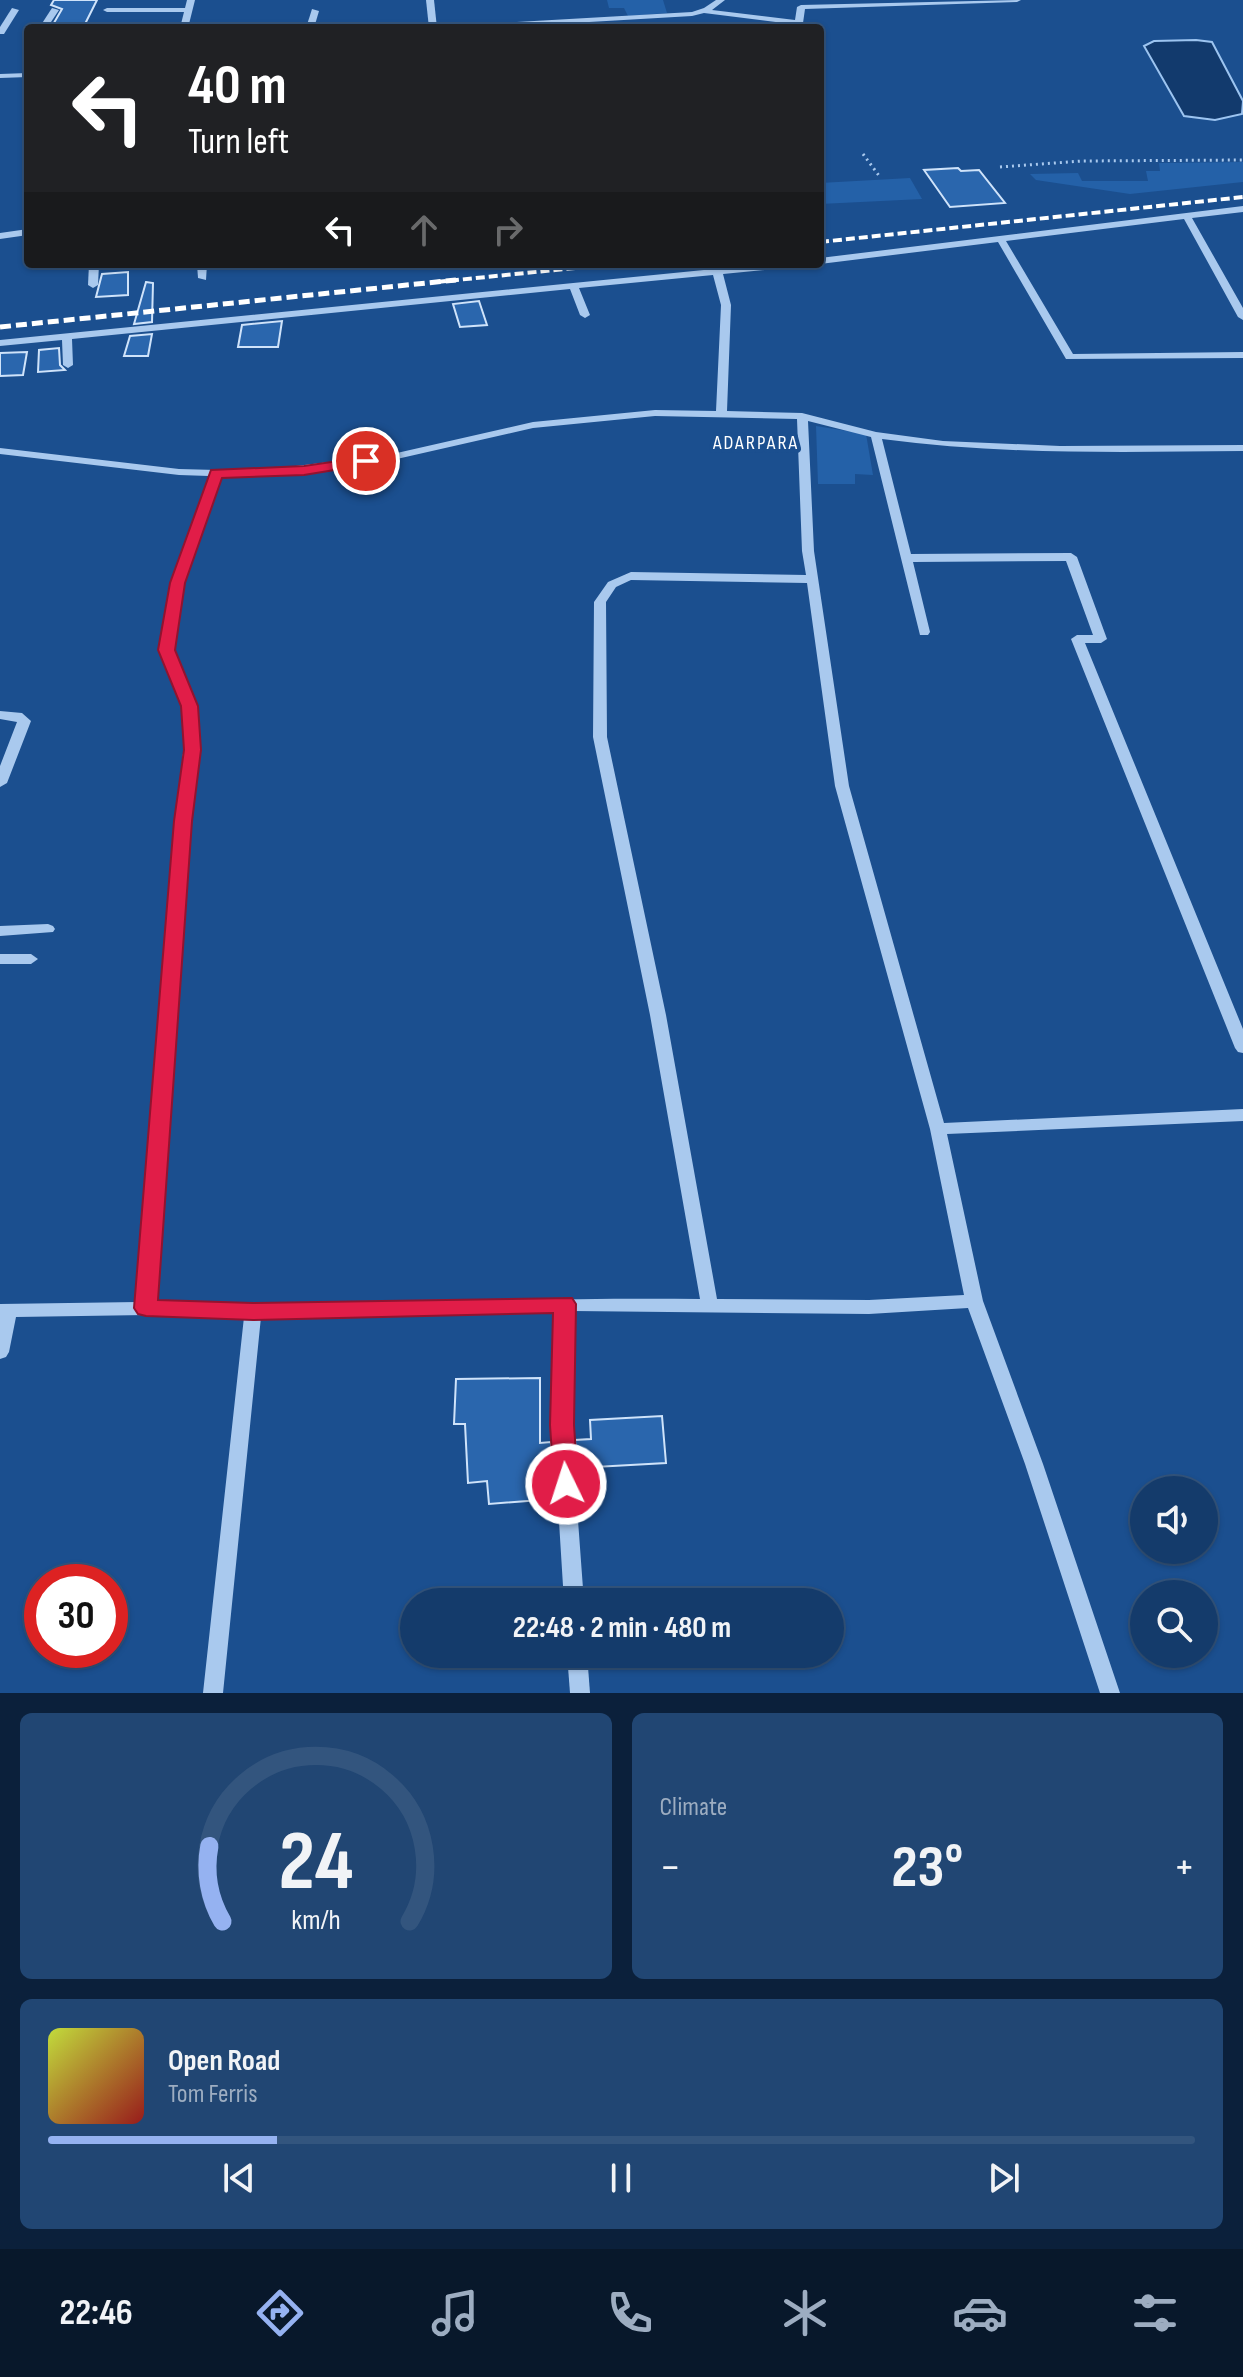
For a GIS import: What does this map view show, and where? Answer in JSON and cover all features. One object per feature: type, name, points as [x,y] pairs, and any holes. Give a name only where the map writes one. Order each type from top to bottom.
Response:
[{"type":"street","points":[[185,24],[191,0]]},
{"type":"street","points":[[430,0],[433,24]]},
{"type":"street","points":[[705,11],[721,0]]},
{"type":"street","points":[[595,24],[705,11],[799,23],[801,7],[1017,0]]},
{"type":"street","points":[[103,5],[188,10]]},
{"type":"street","points":[[1,32],[15,10]]},
{"type":"street","points":[[46,24],[55,10]]},
{"type":"street","points":[[311,24],[315,11]]},
{"type":"street","points":[[0,76],[24,75]]},
{"type":"street","points":[[824,260],[1243,209]]},
{"type":"street","points":[[1186,215],[1238,298],[1243,317]]},
{"type":"street","points":[[0,236],[24,233]]},
{"type":"street","points":[[1000,238],[1070,357],[1243,355]]},
{"type":"street","points":[[93,285],[94,268]]},
{"type":"street","points":[[202,268],[203,278]]},
{"type":"street","points":[[0,343],[764,268]]},
{"type":"street","points":[[718,274],[726,305],[721,415]]},
{"type":"street","points":[[574,287],[585,315]]},
{"type":"street","points":[[67,335],[68,365]]},
{"type":"street","points":[[0,451],[216,473],[266,473],[345,465],[576,419],[655,413],[802,416],[876,435],[921,442],[999,447],[1243,448]]},
{"type":"street","points":[[802,416],[812,579],[842,786],[938,1129],[974,1301],[1034,1464],[1110,1693]]},
{"type":"street","points":[[876,435],[924,632]]},
{"type":"street","points":[[146,1308],[183,821],[193,750],[190,706],[167,650],[178,583],[216,473]]},
{"type":"street","points":[[908,558],[1071,557],[1101,639],[1077,639],[1243,1048]]},
{"type":"street","points":[[710,1307],[658,1015],[600,737],[600,602],[607,587],[617,579],[631,576],[812,579]]},
{"type":"street","points":[[0,715],[17,716],[24,721],[0,783]]},
{"type":"street","points":[[0,931],[48,929]]},
{"type":"street","points":[[0,959],[31,959]]},
{"type":"street","points":[[938,1129],[1243,1115]]},
{"type":"street","points":[[0,1352],[4,1311],[146,1308],[253,1311],[564,1304],[869,1307],[974,1301]]},
{"type":"street","points":[[564,1304],[562,1425],[573,1588]]},
{"type":"street","points":[[213,1693],[253,1311]]},
{"type":"street","points":[[578,1668],[580,1693]]},
{"type":"path","points":[[863,154],[880,177]]},
{"type":"path","points":[[1000,167],[1082,161],[1243,160]]},
{"type":"shaded area","points":[[607,0],[663,0],[667,13],[628,16],[624,8],[609,8]]},
{"type":"shaded area","points":[[1154,41],[1212,42],[1243,101],[1242,114],[1215,120],[1184,116],[1144,46]]},
{"type":"shaded area","points":[[1243,162],[1243,182],[1130,194],[1036,180],[1030,174],[1078,173],[1082,181],[1148,181],[1146,171],[1160,171],[1159,163]]},
{"type":"shaded area","points":[[910,178],[922,199],[824,204],[824,183]]},
{"type":"shaded area","points":[[816,426],[866,434],[873,475],[855,474],[855,484],[818,484]]},
{"type":"building","points":[[54,0],[97,0],[85,24],[53,24],[62,9],[51,5]]},
{"type":"building","points":[[958,168],[961,171],[979,170],[1005,203],[950,207],[924,170]]},
{"type":"building","points":[[128,272],[128,295],[96,297],[102,274]]},
{"type":"building","points":[[146,282],[153,283],[152,322],[134,324]]},
{"type":"building","points":[[479,301],[487,325],[460,327],[453,304]]},
{"type":"building","points":[[282,321],[278,347],[238,347],[242,325]]},
{"type":"building","points":[[152,334],[148,356],[124,356],[130,336]]},
{"type":"building","points":[[59,348],[60,365],[65,370],[38,372],[39,350]]},
{"type":"building","points":[[27,352],[23,375],[0,376],[0,353]]},
{"type":"building","points":[[540,1378],[540,1443],[551,1442],[553,1470],[537,1471],[540,1500],[489,1504],[487,1481],[468,1483],[465,1424],[454,1424],[456,1379]]},
{"type":"building","points":[[662,1416],[666,1463],[577,1468],[575,1440],[591,1439],[590,1420]]},
{"type":"railway","points":[[824,242],[1243,197]]},
{"type":"railway","points":[[437,282],[575,268]]},
{"type":"railway","points":[[0,327],[456,280]]},
{"type":"district","name":"ADARPARA","points":[[756,443]]},
{"type":"route","points":[[366,461],[254,474],[216,473],[178,583],[167,650],[175,676],[190,706],[193,750],[183,821],[146,1308],[253,1311],[564,1304],[562,1425],[566,1484]]}]
